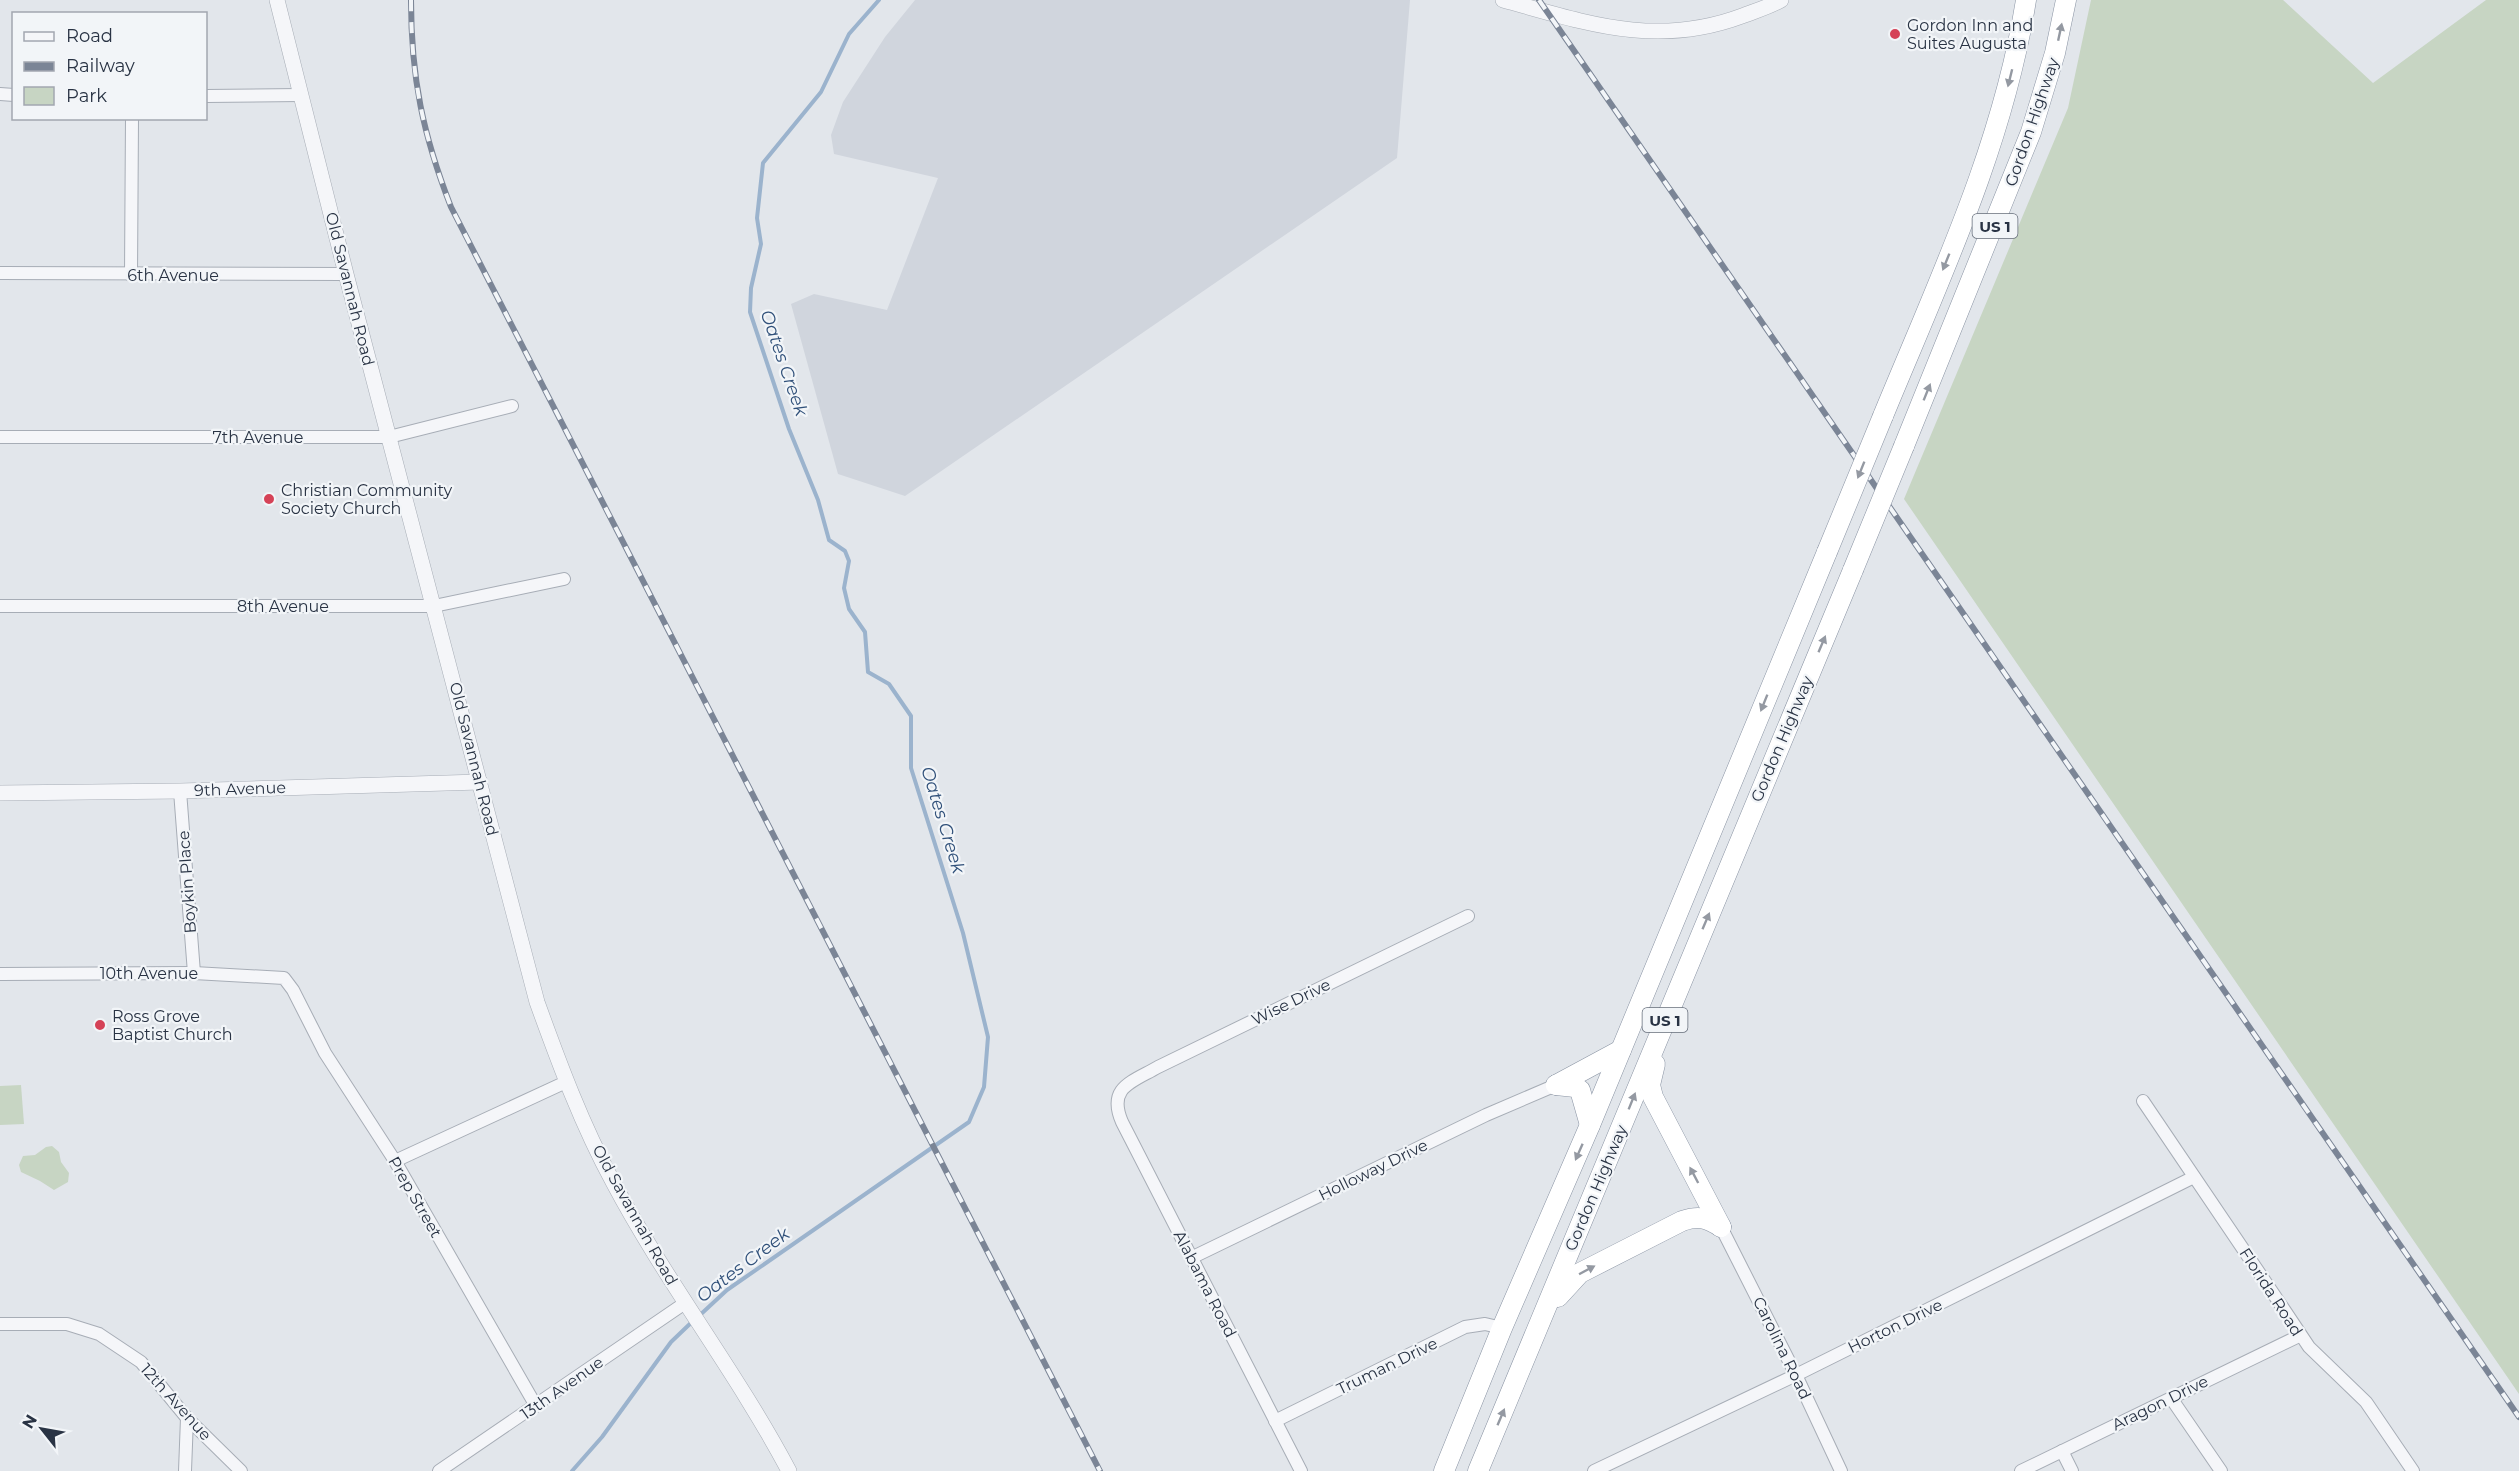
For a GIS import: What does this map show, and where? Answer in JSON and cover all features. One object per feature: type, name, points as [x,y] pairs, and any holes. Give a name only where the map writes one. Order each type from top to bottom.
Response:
[{"type":"highway","name":"Gordon Highway","points":[[1444,1471],[1827,552],[1985,162],[2012,70],[2026,0]]},
{"type":"highway","name":"Gordon Highway","points":[[1478,1471],[1853,570],[2031,132],[2055,53],[2066,0]]},
{"type":"highway","points":[[1656,1041],[1655,1067],[1650,1085],[1653,1097],[1721,1227]]},
{"type":"highway","points":[[1556,1085],[1621,1050]]},
{"type":"highway","points":[[1556,1085],[1575,1087],[1580,1090],[1590,1125]]},
{"type":"highway","points":[[1545,1310],[1580,1273],[1682,1221],[1705,1217],[1721,1227]]},
{"type":"street","name":"Old Savannah Road","points":[[277,0],[346,274],[537,1002],[566,1082],[613,1183],[689,1309],[763,1422],[789,1471]]},
{"type":"street","points":[[1503,0],[1612,28],[1661,33],[1700,28],[1729,21],[1781,0]]},
{"type":"street","points":[[207,96],[300,95]]},
{"type":"street","points":[[131,275],[132,120]]},
{"type":"street","name":"6th Avenue","points":[[0,273],[346,274]]},
{"type":"street","name":"7th Avenue","points":[[0,437],[389,437],[512,406]]},
{"type":"street","name":"8th Avenue","points":[[0,606],[434,606],[564,579]]},
{"type":"street","name":"9th Avenue","points":[[0,793],[180,791],[480,782]]},
{"type":"street","name":"Boykin Place","points":[[180,791],[194,973]]},
{"type":"street","name":"Wise Drive","points":[[1118,1095],[1128,1084],[1158,1067],[1468,916]]},
{"type":"street","name":"10th Avenue","points":[[0,974],[194,973],[284,978],[292,990]]},
{"type":"street","name":"Prep Street","points":[[292,990],[325,1053],[395,1161],[536,1406]]},
{"type":"street","points":[[395,1161],[566,1082]]},
{"type":"street","name":"Holloway Drive","points":[[1191,1258],[1475,1120],[1556,1085]]},
{"type":"street","name":"Alabama Road","points":[[1118,1095],[1117,1110],[1122,1122],[1301,1471]]},
{"type":"street","name":"Florida Road","points":[[2143,1101],[2285,1311],[2299,1336],[2366,1402],[2413,1471]]},
{"type":"street","name":"Horton Drive","points":[[1594,1471],[1796,1375],[2194,1177]]},
{"type":"street","name":"Carolina Road","points":[[1721,1227],[1796,1375],[1841,1471]]},
{"type":"street","name":"13th Avenue","points":[[439,1471],[689,1309]]},
{"type":"street","name":"12th Avenue","points":[[0,1324],[67,1324],[99,1334],[141,1362],[187,1418],[242,1471]]},
{"type":"street","name":"Truman Drive","points":[[1275,1421],[1465,1327],[1485,1324],[1502,1328]]},
{"type":"street","name":"Aragon Drive","points":[[2021,1471],[2299,1336]]},
{"type":"street","points":[[2171,1398],[2221,1471]]},
{"type":"street","points":[[185,1471],[187,1418]]},
{"type":"street","points":[[2062,1451],[2072,1471]]},
{"type":"shaded area","points":[[915,0],[1410,0],[1397,158],[905,496],[838,474],[791,304],[814,294],[887,310],[938,178],[834,154],[831,135],[843,102],[885,37]]},
{"type":"green space","points":[[2091,0],[2283,0],[2373,83],[2486,0],[2519,0],[2519,1394],[1904,499],[2068,108]]},
{"type":"green space","points":[[21,1085],[24,1124],[0,1125],[0,1086]]},
{"type":"green space","points":[[52,1146],[59,1152],[61,1162],[69,1173],[68,1182],[54,1190],[21,1172],[19,1165],[23,1156],[35,1155],[46,1147]]},
{"type":"waterway","name":"Oates Creek","points":[[700,1315],[727,1290],[969,1122],[984,1087],[988,1037],[963,933],[911,768],[911,716],[889,684],[868,672],[865,632],[849,609],[844,588],[849,561],[845,551],[829,540],[818,500],[789,429],[750,312],[751,288],[761,244],[757,218],[763,163],[821,92],[849,34],[879,0]]},
{"type":"waterway","name":"Oates Creek","points":[[572,1471],[602,1437],[671,1342],[694,1320]]},
{"type":"railway","points":[[411,0],[413,55],[420,106],[433,155],[451,207],[1100,1471]]},
{"type":"railway","points":[[1539,0],[2519,1417]]},
{"type":"place","name":"Gordon Inn and Suites Augusta","points":[[1895,34]]},
{"type":"place","name":"Christian Community Society Church","points":[[269,499]]},
{"type":"place","name":"Ross Grove Baptist Church","points":[[100,1025]]}]
